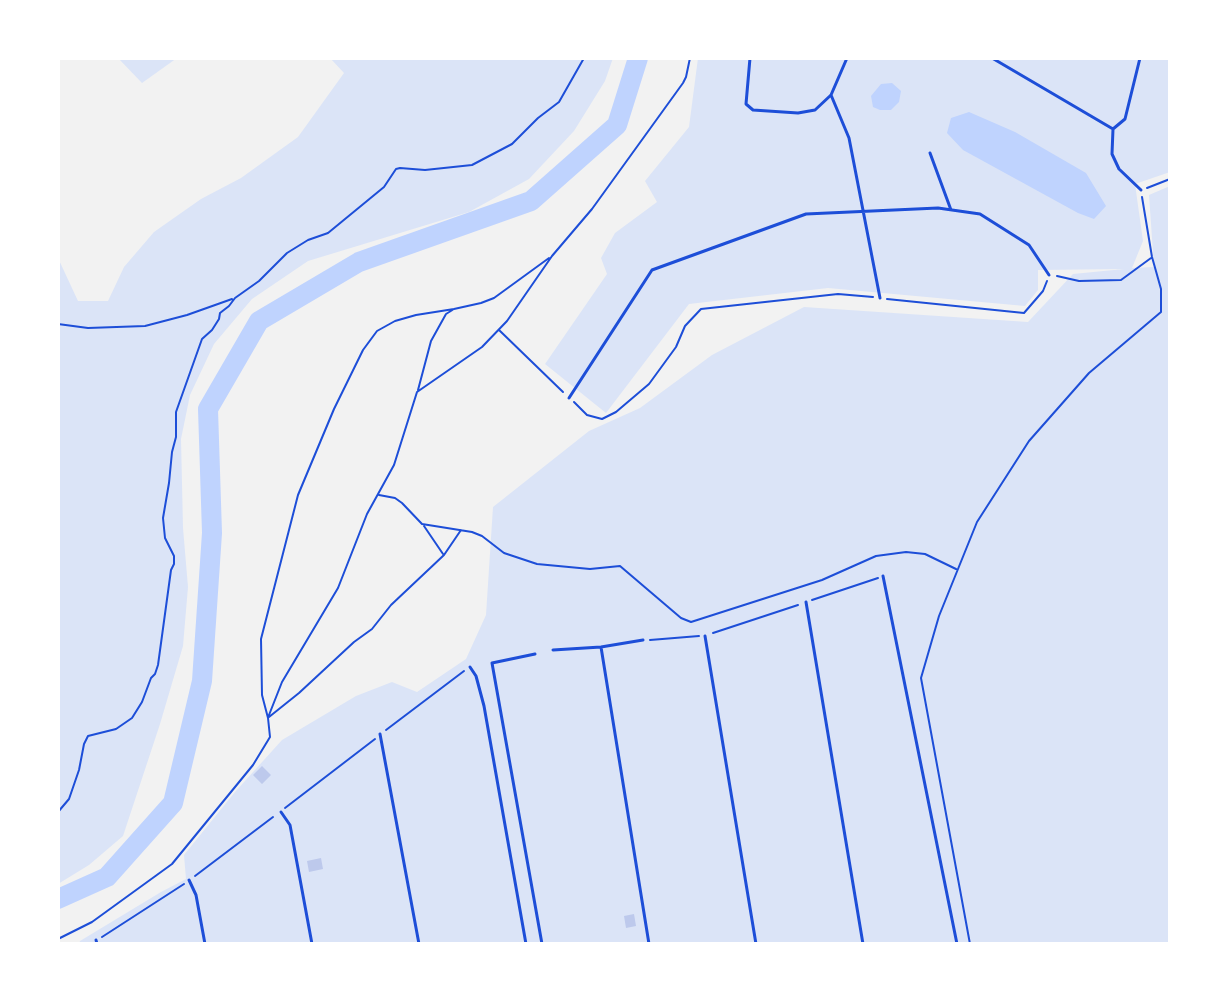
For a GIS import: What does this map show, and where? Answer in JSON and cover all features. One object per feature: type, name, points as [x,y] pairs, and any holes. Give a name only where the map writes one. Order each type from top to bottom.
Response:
[{"type":"lane","points":[[750,58],[746,104],[753,110],[798,113],[815,110],[831,95],[847,58]]},
{"type":"lane","points":[[992,58],[1113,129]]},
{"type":"lane","points":[[1140,58],[1125,119],[1113,129],[1112,154],[1119,169],[1141,190]]},
{"type":"lane","points":[[831,95],[849,138],[880,298]]},
{"type":"lane","points":[[930,153],[951,210]]},
{"type":"lane","points":[[569,398],[652,270],[806,214],[938,208],[980,214],[1029,245],[1049,275]]},
{"type":"lane","points":[[883,576],[957,944]]},
{"type":"lane","points":[[806,602],[863,944]]},
{"type":"lane","points":[[705,636],[756,944]]},
{"type":"lane","points":[[553,650],[643,640]]},
{"type":"lane","points":[[601,647],[649,944]]},
{"type":"lane","points":[[535,654],[492,663],[542,944]]},
{"type":"lane","points":[[470,667],[476,676],[484,706],[526,944]]},
{"type":"lane","points":[[380,734],[419,944]]},
{"type":"lane","points":[[281,812],[290,825],[312,944]]},
{"type":"lane","points":[[189,880],[196,895],[205,944]]},
{"type":"path","points":[[58,324],[88,328],[145,326],[235,298],[259,281],[287,253],[308,240],[328,233],[384,187],[396,169],[425,170],[472,165],[512,144],[559,102],[584,58]]},
{"type":"path","points":[[417,392],[482,347],[507,321],[552,256],[592,209],[683,83],[690,58]]},
{"type":"path","points":[[1161,312],[1161,289],[1152,257],[1141,190],[1170,179]]},
{"type":"path","points":[[58,939],[92,922],[172,864],[253,765],[270,737],[262,695],[261,639],[298,495],[363,350],[377,331],[395,321],[494,298],[552,256]]},
{"type":"path","points":[[498,330],[587,415],[602,419],[616,412],[649,384],[676,347],[685,326],[701,309],[838,294],[1024,313],[1043,291],[1049,275],[1079,281],[1121,280],[1152,257]]},
{"type":"path","points":[[58,812],[69,799],[88,736],[116,729],[132,718],[155,674],[174,564],[174,556],[165,538],[163,518],[176,437],[176,412],[198,345],[212,330],[220,313],[235,298]]},
{"type":"path","points":[[268,718],[282,682],[338,588],[367,514],[394,465],[431,341],[440,322],[454,309]]},
{"type":"path","points":[[970,944],[921,678],[939,616],[977,522],[1029,441],[1089,373],[1161,312],[1170,312]]},
{"type":"path","points":[[377,495],[395,498],[402,503],[444,555]]},
{"type":"path","points":[[422,524],[472,532],[504,553],[537,564],[590,569],[620,566],[681,618],[691,622],[822,580],[876,556],[906,552],[925,554],[958,570]]},
{"type":"path","points":[[268,718],[372,629],[391,605],[444,555],[461,530]]},
{"type":"path","points":[[643,640],[705,636],[883,576]]},
{"type":"path","points":[[97,942],[189,880],[470,667]]},
{"type":"shaded area","points":[[118,58],[177,58],[142,83]]},
{"type":"shaded area","points":[[330,58],[613,58],[605,81],[574,131],[529,179],[469,212],[308,261],[252,299],[214,344],[190,395],[181,439],[188,587],[183,646],[123,836],[89,865],[58,884],[58,258],[78,301],[108,301],[124,267],[154,232],[201,199],[241,178],[298,137],[344,73]]},
{"type":"shaded area","points":[[698,58],[1170,58],[1170,172],[1135,184],[1143,241],[1132,268],[1154,267],[1149,195],[1170,186],[1170,944],[79,944],[186,879],[184,855],[282,740],[356,696],[392,682],[417,692],[466,659],[486,615],[493,507],[589,431],[640,408],[712,355],[804,307],[1028,322],[1073,274],[1124,269],[1038,270],[1038,290],[1025,306],[828,288],[689,304],[606,413],[545,364],[607,274],[601,258],[615,233],[657,202],[645,181],[689,127]]},
{"type":"water","points":[[892,83],[901,91],[899,102],[891,110],[873,107],[871,96],[881,84]]},
{"type":"water","points":[[969,112],[1015,132],[1086,173],[1106,206],[1094,219],[1078,213],[963,150],[947,133],[951,118]]},
{"type":"building","points":[[262,766],[271,775],[262,784],[253,775]]},
{"type":"building","points":[[321,858],[323,869],[309,872],[307,861]]},
{"type":"building","points":[[634,914],[636,926],[626,928],[624,916]]},
{"type":"waterway","points":[[58,899],[107,877],[173,803],[202,681],[212,533],[208,409],[259,321],[359,262],[531,201],[617,125],[638,58]]}]
